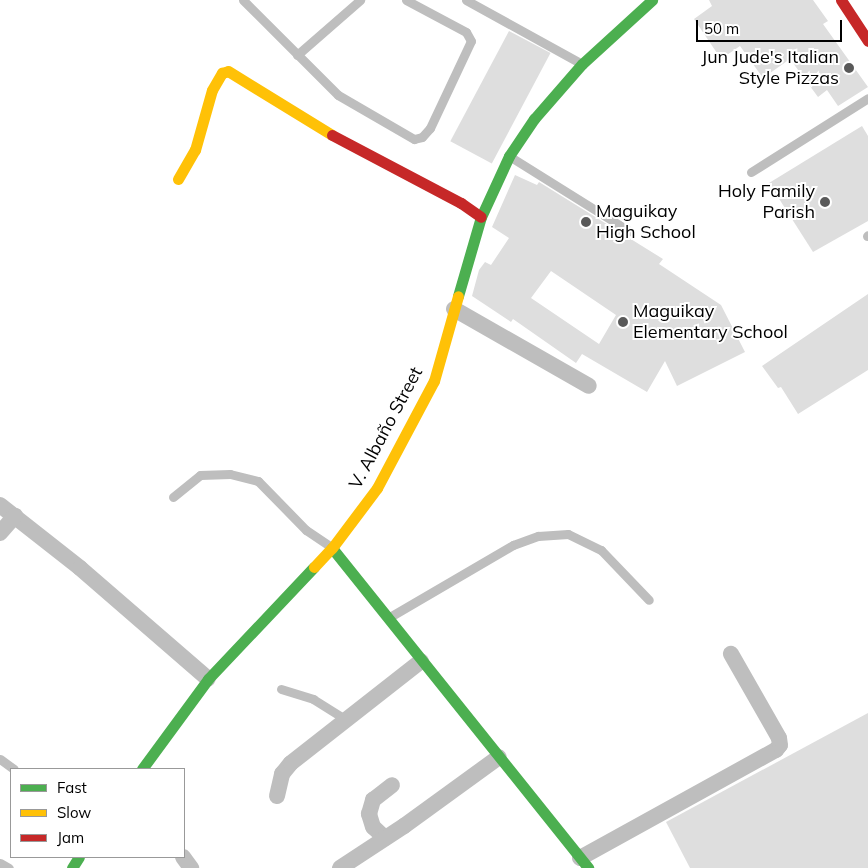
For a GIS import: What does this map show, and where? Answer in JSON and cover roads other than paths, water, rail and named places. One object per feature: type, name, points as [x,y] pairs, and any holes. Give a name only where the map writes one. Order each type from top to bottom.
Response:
[{"type":"street","name":"V. Albaño Street","points":[[143,768],[208,679],[332,548],[377,488],[434,381],[481,217],[509,156],[534,119],[582,64],[652,0]]},
{"type":"street","points":[[841,0],[868,41]]},
{"type":"street","points":[[178,179],[195,150],[212,90],[222,73],[228,71],[320,129],[461,203],[481,217]]},
{"type":"street","points":[[454,309],[589,386]]},
{"type":"street","points":[[0,505],[80,568],[208,679]]},
{"type":"street","points":[[0,533],[15,516]]},
{"type":"street","points":[[332,548],[584,863],[776,750],[780,745],[779,738],[731,654]]},
{"type":"street","points":[[277,796],[282,774],[291,763],[421,661]]},
{"type":"street","points":[[340,868],[499,757]]},
{"type":"street","points":[[385,838],[373,827],[369,814],[373,800],[392,785]]},
{"type":"lane","points":[[243,0],[338,95],[414,139],[422,137],[430,128],[471,40],[466,32],[406,0]]},
{"type":"lane","points":[[298,55],[360,0]]},
{"type":"lane","points":[[466,0],[582,64]]},
{"type":"lane","points":[[751,172],[868,98]]},
{"type":"lane","points":[[509,156],[629,231]]},
{"type":"lane","points":[[173,497],[200,475],[230,474],[258,482],[306,530],[332,548]]},
{"type":"lane","points":[[388,618],[513,545],[538,536],[548,535],[568,534],[601,550],[649,600]]},
{"type":"lane","points":[[281,689],[313,699],[347,720]]},
{"type":"lane","points":[[0,759],[13,768]]},
{"type":"lane","points":[[0,862],[9,868]]},
{"type":"place","name":"Jun Jude's Italian Style Pizzas","points":[[849,68]]},
{"type":"place","name":"Holy Family Parish","points":[[825,202]]},
{"type":"place","name":"Maguikay High School","points":[[586,222]]},
{"type":"place","name":"Maguikay Elementary School","points":[[623,322]]}]
